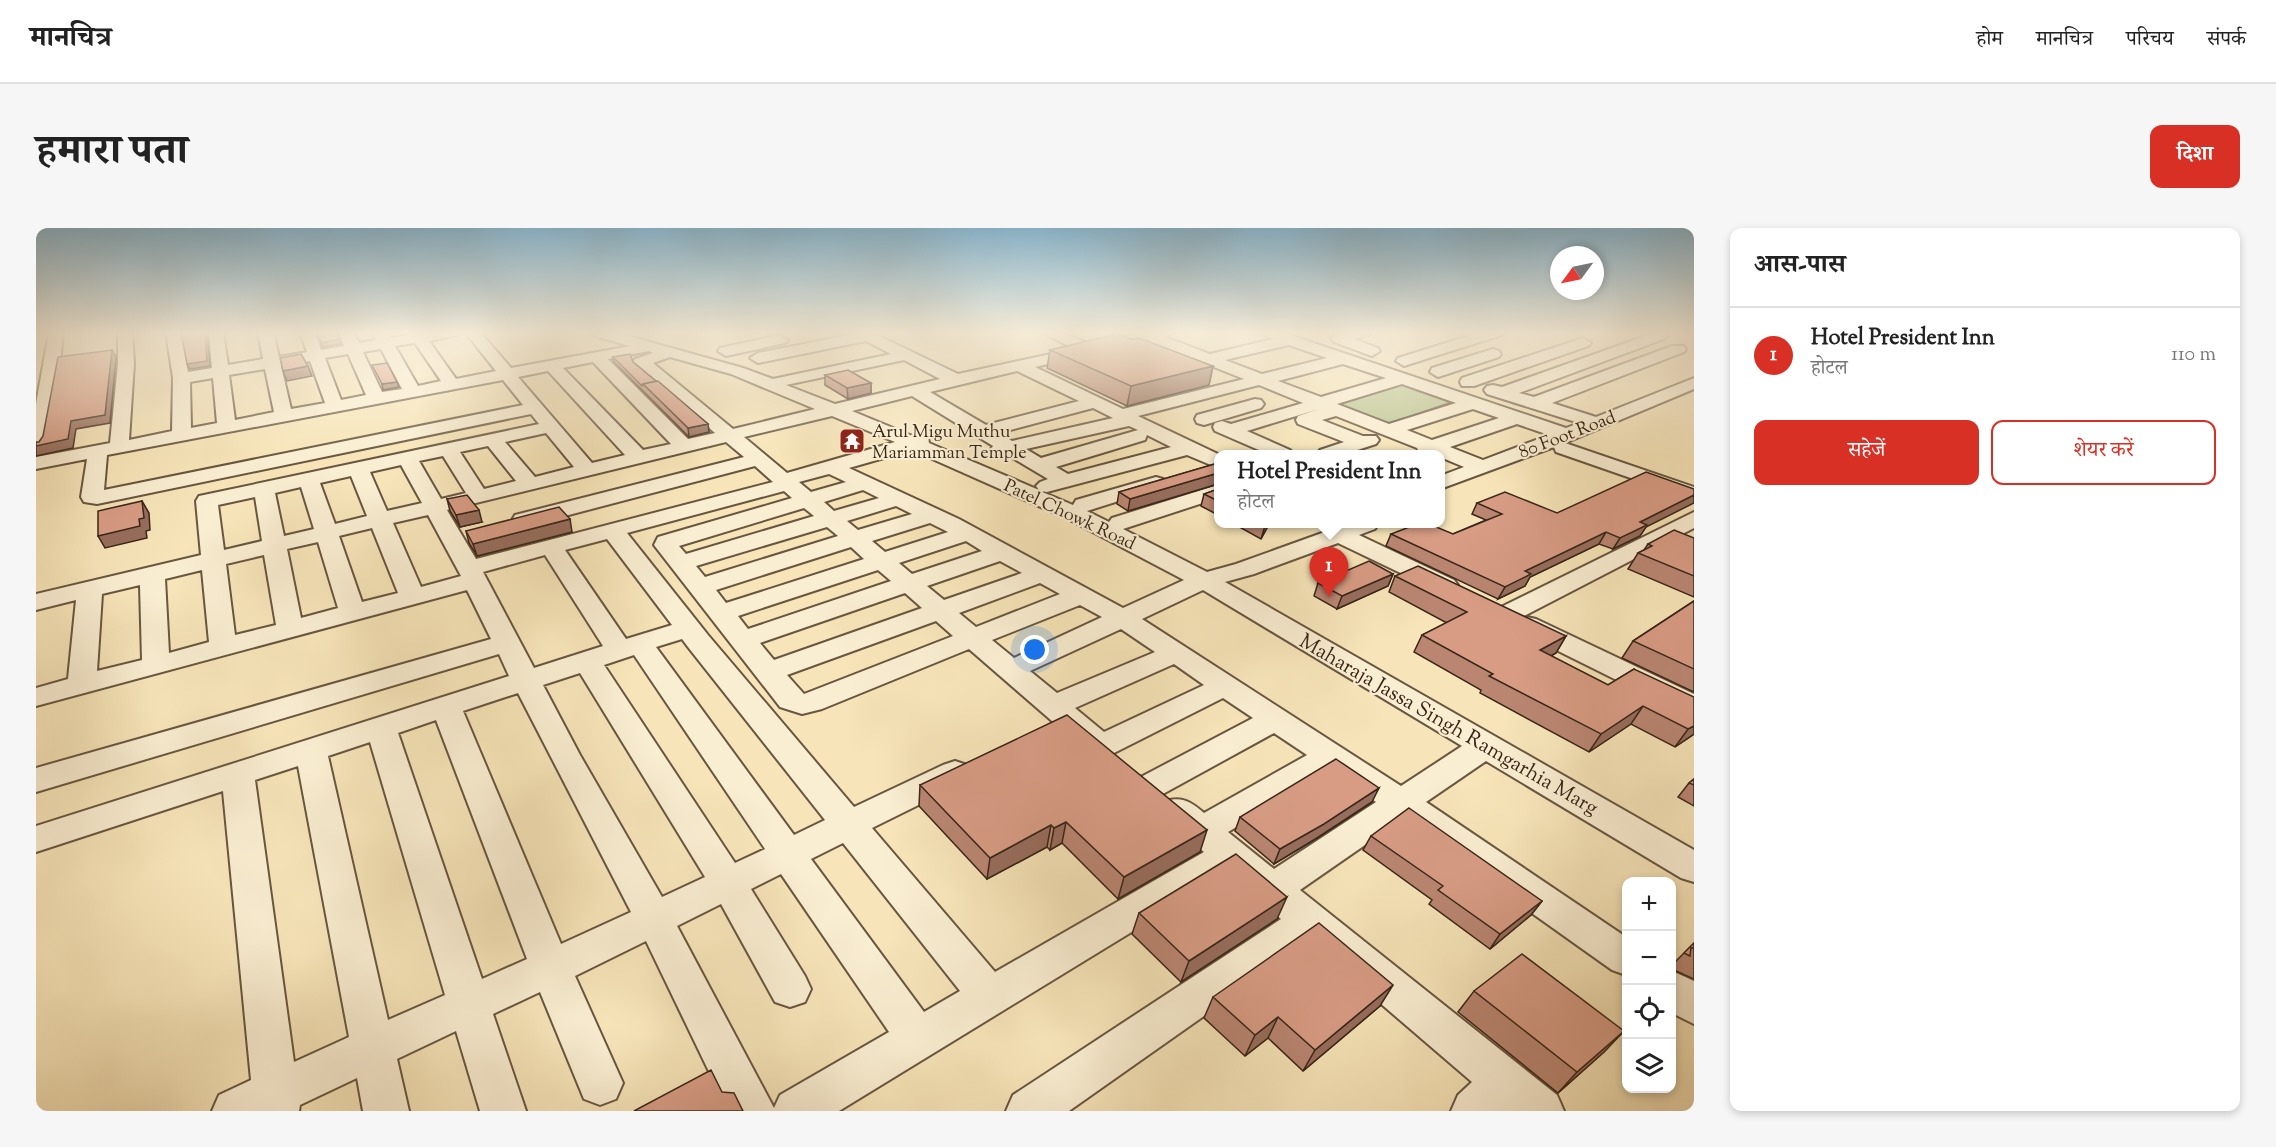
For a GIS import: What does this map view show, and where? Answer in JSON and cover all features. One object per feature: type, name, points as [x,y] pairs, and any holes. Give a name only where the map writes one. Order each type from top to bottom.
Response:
[{"type":"street","points":[[36,444],[51,373]]},
{"type":"street","points":[[119,447],[125,373]]},
{"type":"street","points":[[180,373],[191,433],[208,475]]},
{"type":"street","points":[[181,378],[208,373]]},
{"type":"street","points":[[222,373],[235,425],[253,466]]},
{"type":"street","points":[[274,373],[285,415],[302,456]]},
{"type":"street","points":[[321,373],[332,407],[352,446]]},
{"type":"street","points":[[363,373],[374,399],[433,507],[462,536],[472,574],[526,681],[654,919],[752,1111]]},
{"type":"street","points":[[401,373],[436,428]]},
{"type":"street","points":[[442,373],[477,420]]},
{"type":"street","points":[[36,463],[510,373]]},
{"type":"street","points":[[559,373],[638,457]]},
{"type":"street","points":[[613,373],[684,446]]},
{"type":"street","points":[[655,373],[910,584],[1010,670],[1053,719],[1101,746],[1310,920],[1490,1096],[1541,1111]]},
{"type":"street","name":"Patel Chowk Road","points":[[743,373],[842,407]]},
{"type":"street","name":"Patel Chowk Road","points":[[771,373],[1209,575]]},
{"type":"street","points":[[778,375],[783,373]]},
{"type":"street","points":[[778,375],[790,373]]},
{"type":"street","points":[[929,373],[959,399],[985,431],[1065,481]]},
{"type":"street","points":[[915,390],[940,404],[1027,373]]},
{"type":"street","points":[[1245,373],[1440,450]]},
{"type":"street","points":[[966,455],[1012,448],[1126,417],[1168,403],[1287,373]]},
{"type":"street","points":[[1345,378],[1363,373]]},
{"type":"street","points":[[1385,373],[1517,418],[1565,442],[1694,494]]},
{"type":"street","points":[[1442,373],[1597,423]]},
{"type":"street","points":[[1468,382],[1494,373]]},
{"type":"street","points":[[1339,450],[1362,442],[1385,429],[1547,373]]},
{"type":"street","points":[[1535,403],[1614,373]]},
{"type":"street","points":[[506,374],[587,470]]},
{"type":"street","points":[[1022,375],[1047,387],[1070,390],[1214,461]]},
{"type":"street","points":[[1305,420],[1328,406],[1402,379]]},
{"type":"street","name":"80 Foot Road","points":[[1445,493],[1565,442],[1597,423],[1694,382]]},
{"type":"street","points":[[1204,419],[1324,384]]},
{"type":"street","points":[[36,602],[915,390],[959,399],[983,412]]},
{"type":"street","name":"80 Foot Road","points":[[1445,481],[1480,466],[1678,406],[1694,397]]},
{"type":"street","points":[[985,431],[1096,402]]},
{"type":"street","points":[[1168,403],[1273,450]]},
{"type":"street","points":[[1568,413],[1589,405]]},
{"type":"street","points":[[1230,430],[1287,412],[1328,406]]},
{"type":"street","points":[[223,647],[207,501],[357,469],[436,428],[534,408]]},
{"type":"street","points":[[1287,412],[1362,442]]},
{"type":"street","points":[[1423,450],[1517,418]]},
{"type":"street","points":[[98,451],[92,497],[105,497],[352,446],[448,449],[550,427]]},
{"type":"street","points":[[1278,450],[1334,431],[1385,429]]},
{"type":"street","points":[[1039,465],[1155,431]]},
{"type":"street","points":[[153,440],[155,486]]},
{"type":"street","points":[[493,440],[530,484]]},
{"type":"street","points":[[921,441],[831,467],[793,488],[666,542],[680,563],[791,700],[802,704],[811,702],[1081,595]]},
{"type":"street","name":"Patel Chowk Road","points":[[921,441],[966,455],[1084,505],[1120,523],[1209,575]]},
{"type":"street","points":[[1042,488],[1190,448]]},
{"type":"street","points":[[448,449],[479,496]]},
{"type":"street","points":[[1445,452],[1480,466]]},
{"type":"street","points":[[508,524],[759,459]]},
{"type":"street","points":[[1197,470],[1214,464]]},
{"type":"street","points":[[831,467],[968,533],[1123,618],[1402,803],[1622,955]]},
{"type":"street","points":[[357,469],[413,597]]},
{"type":"street","points":[[1084,505],[1176,477]]},
{"type":"street","points":[[309,480],[353,612]]},
{"type":"street","points":[[36,697],[413,597],[551,546],[612,530],[793,488],[864,483]]},
{"type":"street","points":[[264,489],[290,629]]},
{"type":"street","points":[[1120,523],[1214,492]]},
{"type":"street","points":[[680,563],[898,499]]},
{"type":"street","points":[[700,587],[931,515]]},
{"type":"street","points":[[1486,605],[1694,519]]},
{"type":"street","points":[[1010,670],[1209,575],[1336,529],[1694,706]]},
{"type":"street","points":[[612,530],[688,628],[990,997]]},
{"type":"street","points":[[721,613],[968,533]]},
{"type":"street","points":[[551,546],[788,853],[918,1039]]},
{"type":"street","points":[[743,640],[1002,552]]},
{"type":"street","points":[[152,574],[156,665]]},
{"type":"street","points":[[768,672],[1042,574]]},
{"type":"street","name":"Maharaja Jassa Singh Ramgarhia Marg","points":[[1209,575],[1694,868]]},
{"type":"street","name":"Maharaja Jassa Singh Ramgarhia Marg","points":[[1209,575],[1694,847]]},
{"type":"street","points":[[82,685],[90,589]]},
{"type":"street","points":[[36,839],[688,628]]},
{"type":"street","points":[[36,780],[507,643]]},
{"type":"street","points":[[1053,719],[1176,653]]},
{"type":"street","points":[[587,662],[728,882],[790,989]]},
{"type":"street","points":[[1101,746],[1225,686]]},
{"type":"street","points":[[446,707],[600,1083]]},
{"type":"street","points":[[1149,786],[1276,719]]},
{"type":"street","points":[[381,728],[503,1111]]},
{"type":"street","points":[[1273,889],[1487,745]]},
{"type":"street","points":[[311,750],[375,1048],[386,1111]]},
{"type":"street","points":[[796,1111],[990,997],[1216,842],[1331,756]]},
{"type":"street","points":[[235,1111],[276,1102],[375,1048],[551,968],[984,759]]},
{"type":"street","points":[[238,773],[276,1102]]},
{"type":"street","points":[[1029,1111],[1310,920]]},
{"type":"street","points":[[1676,992],[1694,1005]]},
{"type":"green space","points":[[1406,381],[1460,399],[1383,426],[1326,404]]},
{"type":"building","points":[[55,373],[110,373],[105,415],[71,421],[68,439],[36,446],[36,442],[39,442],[43,436]]},
{"type":"building","points":[[376,373],[392,373],[397,382],[382,384]]},
{"type":"building","points":[[629,373],[647,373],[656,381],[642,386]]},
{"type":"building","points":[[854,373],[871,383],[847,388],[825,375]]},
{"type":"building","points":[[1102,373],[1183,373],[1131,386]]},
{"type":"building","points":[[658,381],[708,424],[688,428],[643,384]]},
{"type":"building","points":[[1214,464],[1214,474],[1130,499],[1119,492]]},
{"type":"building","points":[[1646,472],[1694,489],[1694,495],[1640,522],[1647,525],[1620,538],[1606,532],[1525,571],[1531,574],[1505,587],[1391,534],[1407,528],[1439,528],[1453,534],[1502,514],[1477,503],[1505,492],[1557,513]]},
{"type":"building","points":[[1214,490],[1214,499],[1204,494]]},
{"type":"building","points":[[467,495],[479,510],[456,515],[447,499]]},
{"type":"building","points":[[142,501],[144,518],[139,519],[140,526],[98,536],[98,511]]},
{"type":"building","points":[[559,507],[570,519],[473,544],[466,531]]},
{"type":"building","points":[[1674,530],[1694,538],[1694,576],[1638,553],[1652,546],[1648,544]]},
{"type":"building","points":[[1369,561],[1393,574],[1342,596],[1318,583]]},
{"type":"building","points":[[1418,566],[1566,636],[1540,650],[1608,685],[1634,669],[1694,697],[1694,726],[1688,729],[1643,706],[1601,734],[1489,676],[1493,674],[1422,635],[1467,612],[1395,576]]},
{"type":"building","points":[[1694,601],[1694,669],[1633,641]]},
{"type":"building","points":[[1067,715],[1207,830],[1124,877],[1066,822],[1054,828],[1051,825],[990,858],[920,785]]},
{"type":"building","points":[[1336,759],[1379,788],[1280,849],[1240,817]]},
{"type":"building","points":[[1409,808],[1542,901],[1500,934],[1438,890],[1443,886],[1371,836]]},
{"type":"building","points":[[1236,854],[1287,897],[1189,961],[1139,913]]},
{"type":"building","points":[[1319,923],[1393,985],[1315,1050],[1278,1017],[1255,1035],[1213,997]]},
{"type":"building","points":[[1694,943],[1690,956],[1684,953]]},
{"type":"building","points":[[1522,954],[1622,1029],[1622,1033],[1577,1072],[1474,991]]},
{"type":"building","points":[[711,1070],[722,1092],[734,1093],[743,1111],[634,1111]]},
{"type":"place","name":"Arul Migu Muthu Mariamman Temple","points":[[852,441]]},
{"type":"place","name":"Hotel President Inn","points":[[1329,597]]}]
